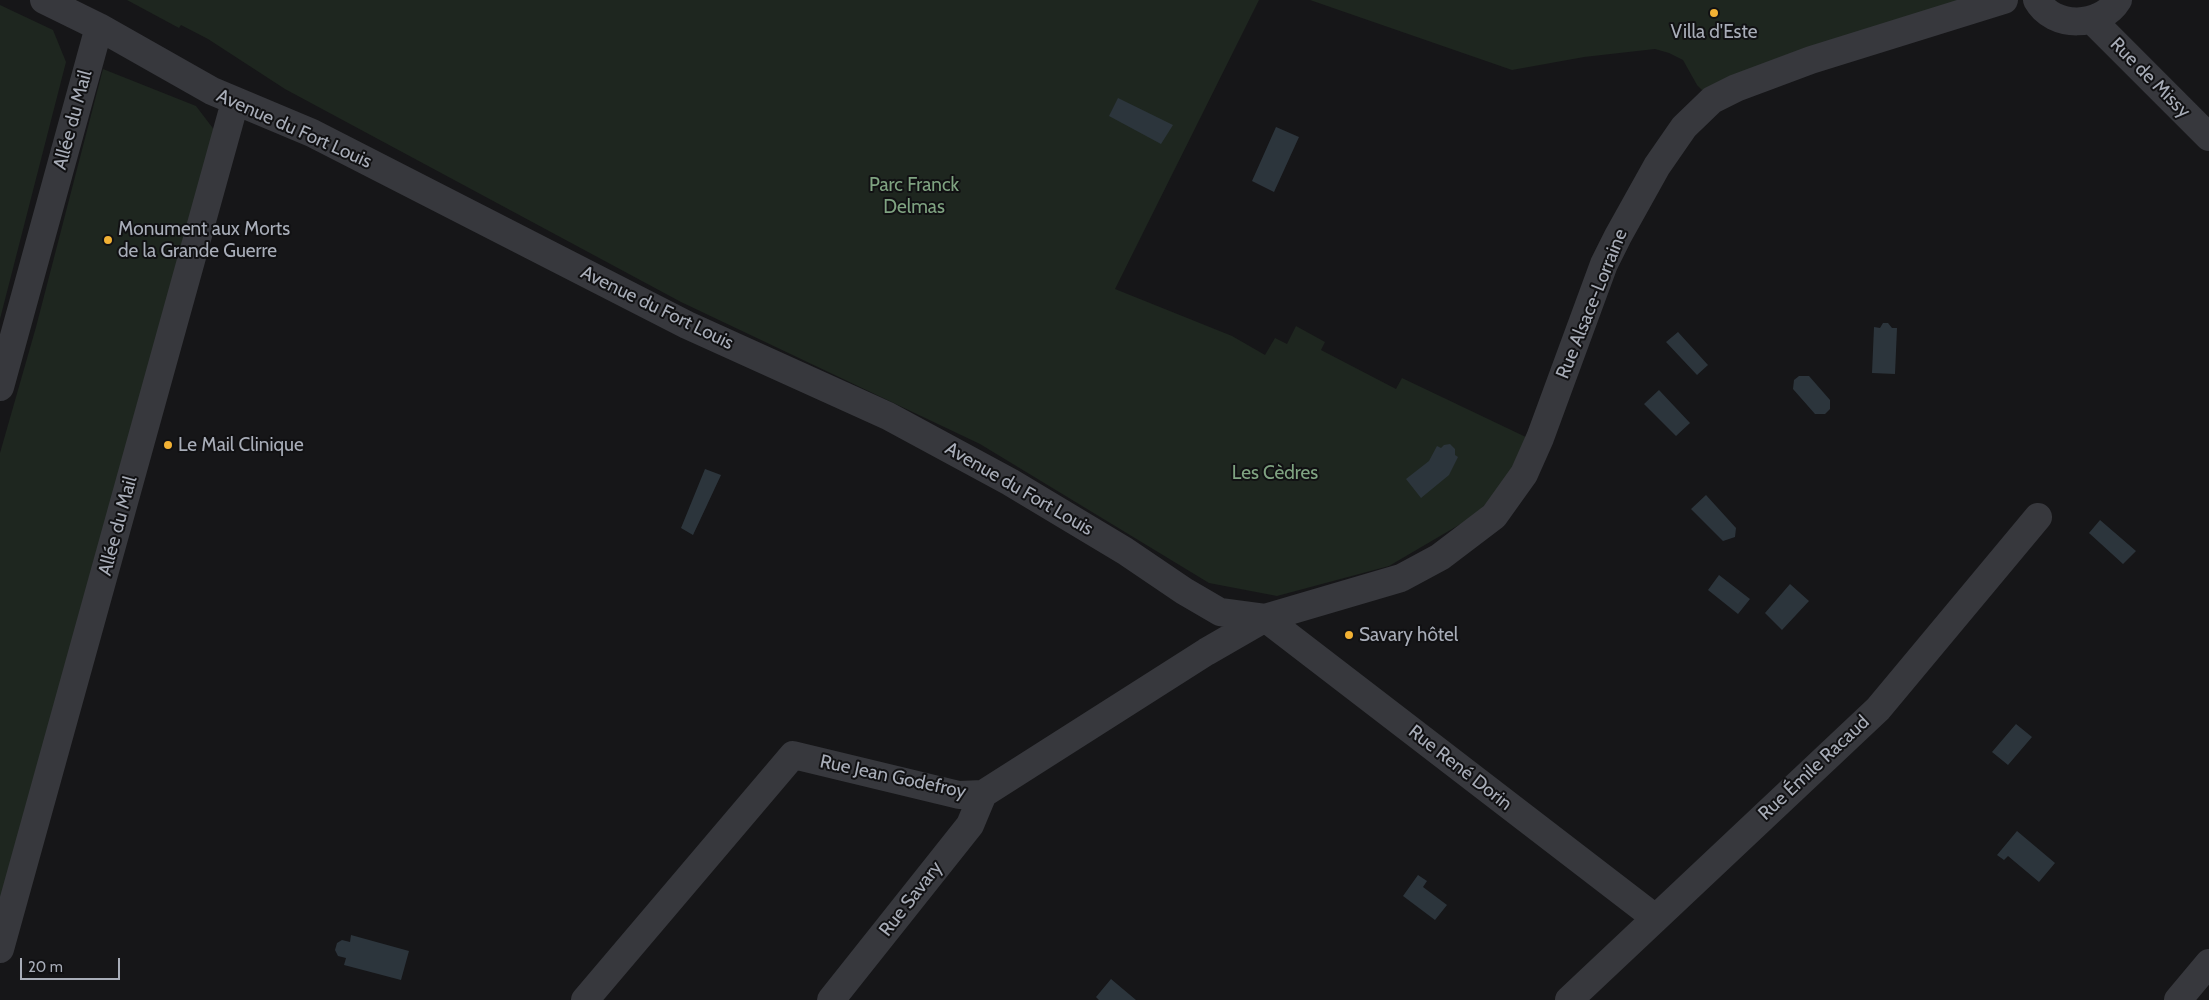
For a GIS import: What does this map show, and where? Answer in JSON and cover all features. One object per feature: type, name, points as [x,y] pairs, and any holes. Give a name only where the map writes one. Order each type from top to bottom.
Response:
[{"type":"street","name":"Avenue du Fort Louis","points":[[44,0],[99,27],[212,91],[312,133],[687,325],[888,416],[1010,482],[1220,612],[1265,618]]},
{"type":"street","name":"Rue Alsace-Lorraine","points":[[1265,618],[1401,578],[1440,557],[1494,516],[1524,474],[1528,465],[1604,264],[1618,236],[1668,150],[1684,127],[1712,100],[1736,88],[1811,60],[2004,0]]},
{"type":"street","points":[[2037,0],[2050,13],[2063,20],[2077,22],[2092,20],[2104,14],[2118,0]]},
{"type":"street","name":"Rue de Missy","points":[[2092,20],[2209,137]]},
{"type":"street","name":"Allée du Mail","points":[[0,387],[99,27]]},
{"type":"street","name":"Allée du Mail","points":[[0,949],[236,102]]},
{"type":"street","name":"Rue Émile Racaud","points":[[1569,1000],[1654,917],[1878,708],[2038,517]]},
{"type":"street","name":"Rue Jean Godefroy","points":[[585,1000],[793,755],[959,795],[983,794],[1206,652],[1265,618]]},
{"type":"street","name":"Rue René Dorin","points":[[1265,618],[1654,917]]},
{"type":"street","name":"Rue Savary","points":[[831,1000],[970,825],[983,794]]},
{"type":"street","points":[[2178,1000],[2209,963]]},
{"type":"green space","name":"Parc Franck Delmas","points":[[127,0],[1259,0],[1115,289],[1232,336],[1265,355],[1275,338],[1287,344],[1296,326],[1325,342],[1321,350],[1396,389],[1402,378],[1530,439],[1513,478],[1481,512],[1389,566],[1277,596],[1209,583],[980,444],[681,302],[285,89],[208,39],[181,25],[179,28]]},
{"type":"green space","points":[[1310,0],[2004,0],[1712,100],[1697,85],[1683,60],[1655,49],[1584,57],[1512,70]]},
{"type":"green space","points":[[0,5],[53,30],[66,62],[0,319]]},
{"type":"green space","points":[[103,69],[196,106],[215,131],[0,908],[0,453],[36,327]]},
{"type":"shaded area","points":[[1118,98],[1173,125],[1161,144],[1109,116]]},
{"type":"shaded area","points":[[1276,127],[1299,137],[1274,192],[1252,181]]},
{"type":"shaded area","points":[[1883,323],[1888,323],[1892,328],[1897,328],[1895,374],[1872,373],[1874,327],[1880,328]]},
{"type":"shaded area","points":[[1678,332],[1708,365],[1697,375],[1666,342]]},
{"type":"shaded area","points":[[1799,376],[1809,376],[1830,400],[1830,409],[1825,414],[1815,414],[1793,389],[1794,380]]},
{"type":"shaded area","points":[[1659,390],[1690,423],[1676,436],[1644,404]]},
{"type":"shaded area","points":[[1450,444],[1455,449],[1455,455],[1458,457],[1449,475],[1421,498],[1406,479],[1429,461],[1437,446],[1441,448],[1444,445]]},
{"type":"shaded area","points":[[705,469],[721,475],[693,535],[681,528]]},
{"type":"shaded area","points":[[1706,495],[1736,528],[1735,537],[1723,541],[1691,509]]},
{"type":"shaded area","points":[[2100,520],[2136,551],[2123,564],[2089,533]]},
{"type":"shaded area","points":[[1719,575],[1750,599],[1738,614],[1708,590]]},
{"type":"shaded area","points":[[1790,584],[1809,601],[1782,630],[1765,613]]},
{"type":"shaded area","points":[[2016,724],[2032,737],[2008,765],[1992,752]]},
{"type":"shaded area","points":[[2017,831],[2055,863],[2039,882],[2008,856],[2004,860],[1997,855]]},
{"type":"shaded area","points":[[1418,875],[1427,881],[1423,887],[1447,905],[1435,920],[1403,896]]},
{"type":"shaded area","points":[[351,935],[409,951],[401,980],[344,965],[346,958],[338,956],[335,950],[337,943],[342,940],[350,942]]},
{"type":"shaded area","points":[[1111,979],[1136,1000],[1099,1000],[1096,997]]},
{"type":"place","name":"Villa d'Este","points":[[1714,13]]},
{"type":"place","name":"Monument aux Morts de la Grande Guerre","points":[[108,240]]},
{"type":"place","name":"Le Mail Clinique","points":[[168,445]]},
{"type":"place","name":"Savary hôtel","points":[[1349,635]]},
{"type":"park label","name":"Les Cèdres","points":[[1275,473]]}]
